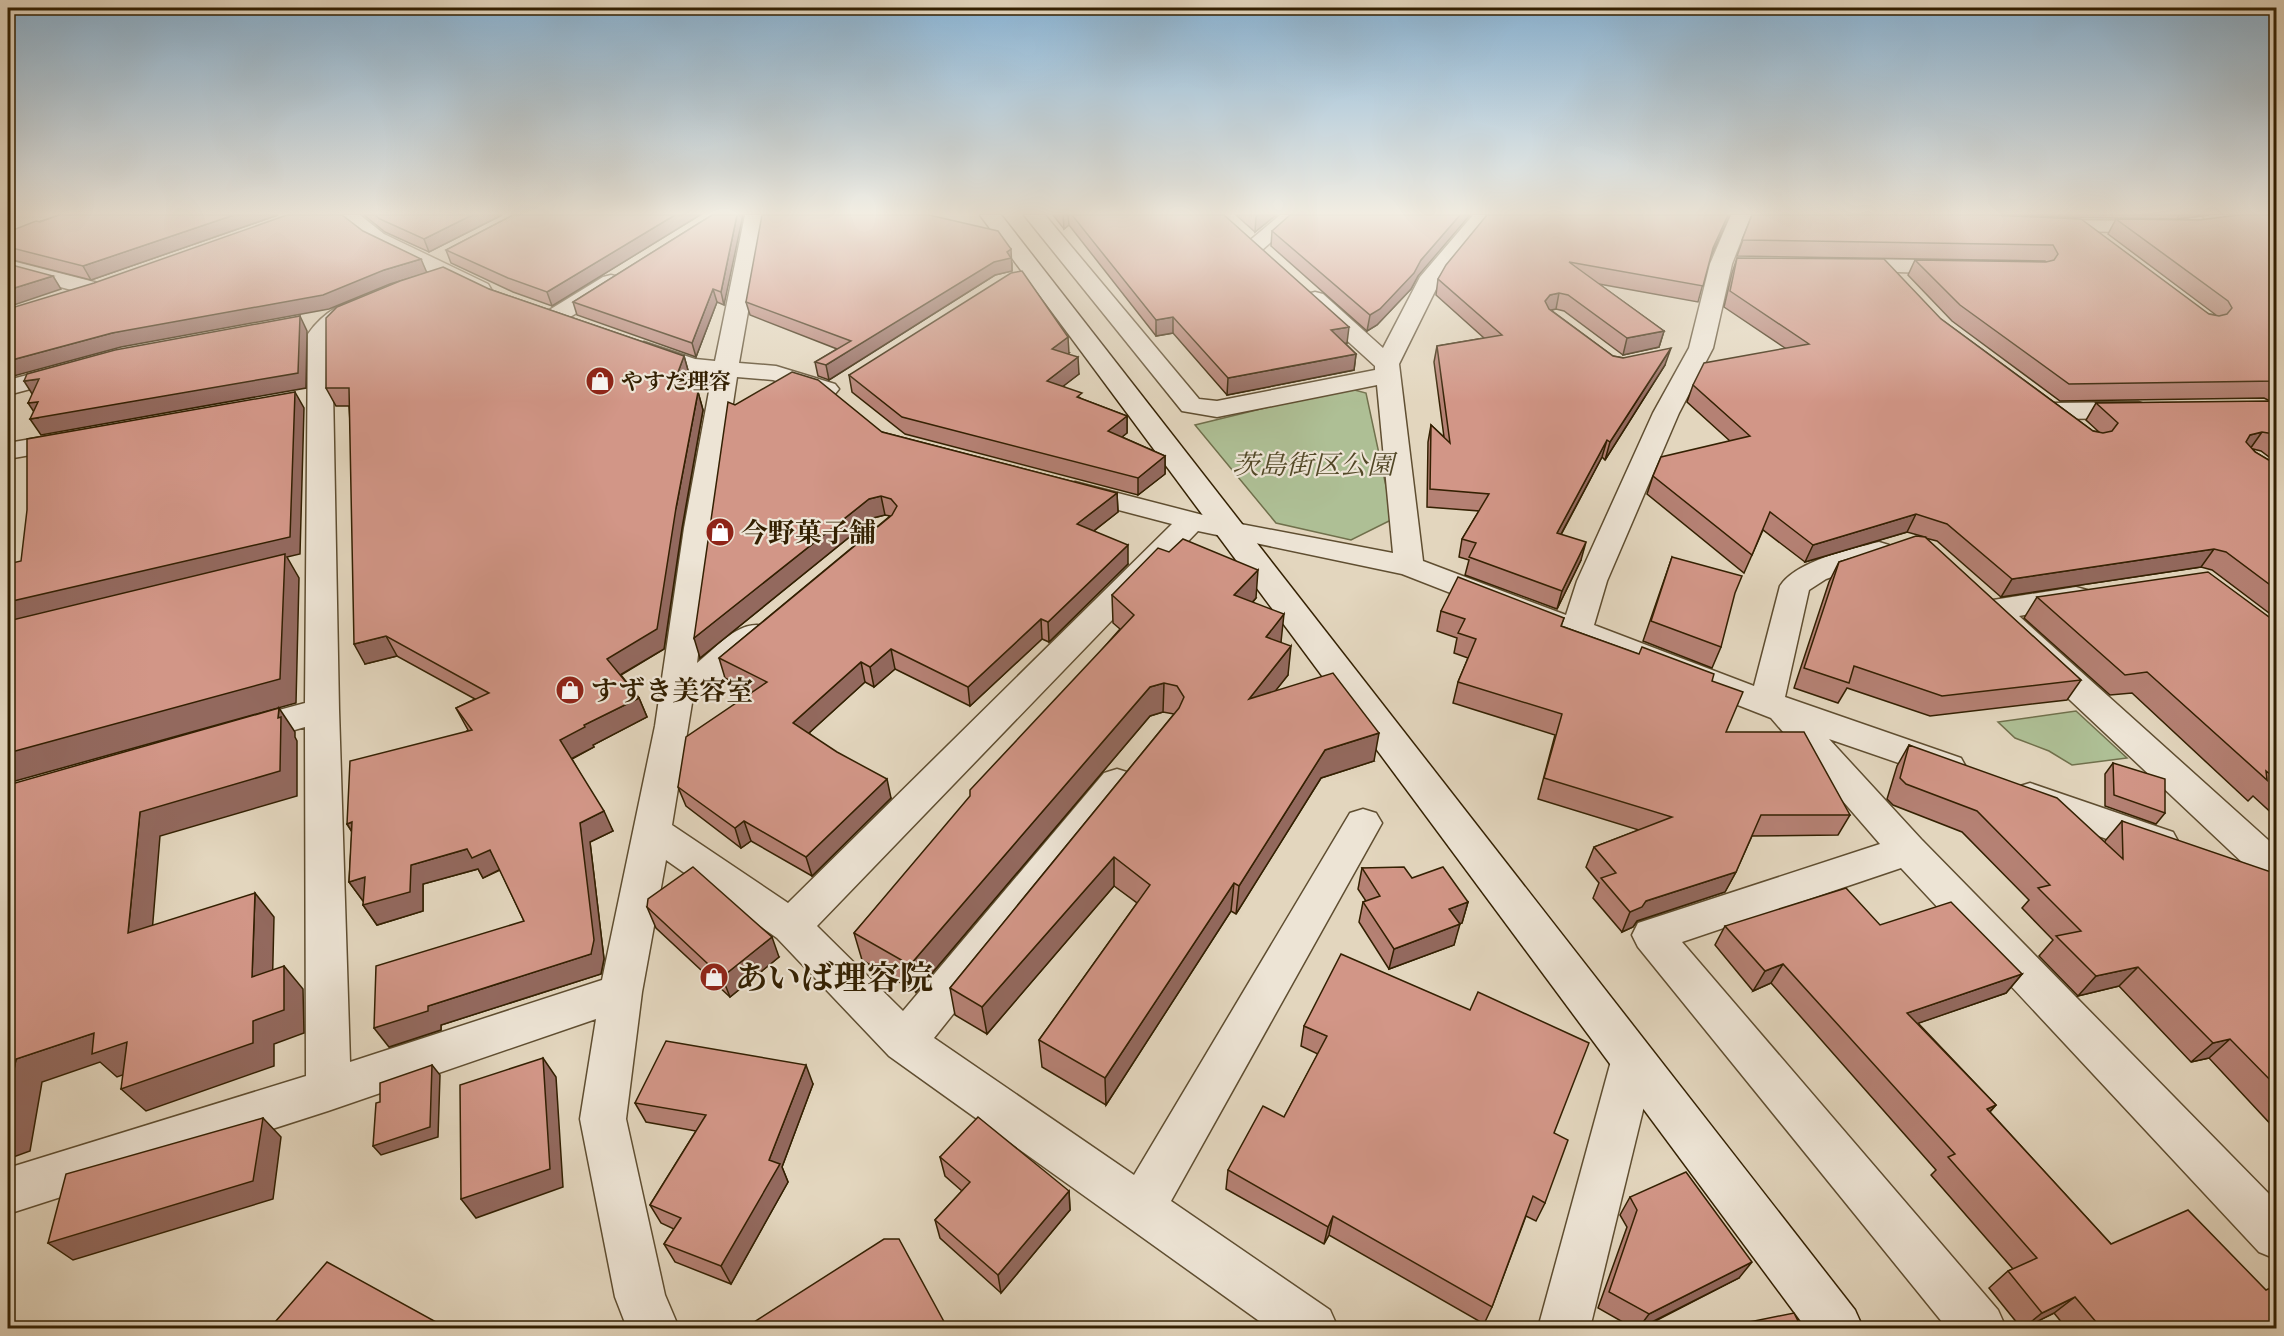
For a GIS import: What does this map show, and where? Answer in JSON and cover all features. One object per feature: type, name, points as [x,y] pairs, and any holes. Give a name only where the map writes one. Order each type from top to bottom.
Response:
[{"type":"street","points":[[48,277],[94,289]]},
{"type":"street","points":[[302,323],[336,317],[420,277]]},
{"type":"street","points":[[433,277],[504,299]]},
{"type":"street","points":[[555,317],[618,277]]},
{"type":"street","points":[[652,1329],[640,1297],[603,1119],[621,992],[676,698],[699,528],[743,277]]},
{"type":"street","points":[[1025,277],[1228,530],[1837,1329]]},
{"type":"street","points":[[1085,277],[1191,406],[1217,409],[1388,370]]},
{"type":"street","points":[[1409,566],[1388,370],[1431,277]]},
{"type":"street","points":[[1577,630],[1592,581],[1666,413],[1701,348],[1728,277]]},
{"type":"street","points":[[1895,277],[1906,289]]},
{"type":"street","points":[[54,302],[116,281]]},
{"type":"street","points":[[1299,285],[1388,370]]},
{"type":"street","points":[[328,1090],[322,710],[310,563],[310,397],[320,334],[336,317]]},
{"type":"street","points":[[628,343],[692,366],[776,373],[841,394]]},
{"type":"street","points":[[1670,354],[1701,348]]},
{"type":"street","points":[[8,388],[90,366]]},
{"type":"street","points":[[2084,434],[2043,404],[2158,410]]},
{"type":"street","points":[[8,451],[101,435]]},
{"type":"street","points":[[1055,484],[1228,530],[1409,566],[1775,706],[2188,853]]},
{"type":"street","points":[[791,926],[1192,520]]},
{"type":"street","points":[[1775,706],[1795,586],[1815,572],[1906,543]]},
{"type":"street","points":[[2108,593],[1985,602],[2277,870]]},
{"type":"street","points":[[676,698],[776,616]]},
{"type":"street","points":[[1775,706],[1908,850],[2277,1235]]},
{"type":"street","points":[[210,742],[322,710]]},
{"type":"street","points":[[904,1042],[1142,753]]},
{"type":"street","points":[[1142,1208],[1363,823]]},
{"type":"street","points":[[652,831],[791,926],[904,1042],[1312,1329]]},
{"type":"street","points":[[1908,850],[1653,935],[1980,1329]]},
{"type":"street","points":[[2233,869],[2277,875]]},
{"type":"street","points":[[8,1191],[328,1090],[621,992]]},
{"type":"street","points":[[1564,1329],[1633,1061]]},
{"type":"green space","name":"茨島街区公園","points":[[1347,388],[1366,393],[1393,519],[1351,540],[1276,523],[1195,425]]},
{"type":"green space","points":[[2076,711],[2127,758],[2072,765],[2049,751],[2015,738],[1998,722]]},
{"type":"building","points":[[8,277],[49,277],[8,290]]},
{"type":"building","points":[[110,277],[366,277],[323,295],[112,333],[8,361],[8,320],[14,319],[8,317],[8,309]]},
{"type":"building","points":[[411,277],[465,277],[489,289],[684,356],[674,383],[698,392],[676,508],[657,629],[607,659],[639,698],[584,725],[585,727],[560,740],[604,811],[580,823],[594,940],[591,954],[428,1006],[428,1011],[374,1028],[376,966],[524,921],[490,850],[472,858],[467,849],[411,865],[410,892],[363,905],[365,877],[349,882],[352,822],[347,824],[350,761],[472,730],[456,708],[489,693],[386,636],[354,644],[349,388],[326,388],[326,318],[337,307]]},
{"type":"building","points":[[507,277],[571,277],[547,292]]},
{"type":"building","points":[[612,277],[724,277],[721,292],[713,289],[692,343],[573,302]]},
{"type":"building","points":[[751,277],[969,277],[826,365],[815,362],[851,341],[746,302]]},
{"type":"building","points":[[1004,277],[1026,277],[1068,337],[1052,349],[1078,357],[1047,381],[1082,393],[1077,397],[1127,416],[1108,431],[1165,456],[1138,478],[902,417],[849,375]]},
{"type":"building","points":[[1122,277],[1294,277],[1349,327],[1331,330],[1356,354],[1228,378],[1173,317],[1156,320]]},
{"type":"building","points":[[1326,277],[1410,277],[1380,309],[1370,315]]},
{"type":"building","points":[[1590,277],[1664,331],[1627,338],[1568,295],[1559,293],[1550,295],[1545,301],[1549,309],[1613,356],[1623,358],[1671,348],[1610,442],[1607,440],[1557,533],[1586,542],[1562,591],[1469,557],[1476,543],[1462,539],[1489,494],[1430,489],[1431,425],[1450,443],[1437,346],[1502,335],[1438,279]]},
{"type":"building","points":[[1655,277],[1705,277],[1703,286]]},
{"type":"building","points":[[1733,277],[1901,277],[1941,319],[2093,431],[2103,433],[2112,431],[2118,423],[2096,403],[2270,401],[2277,403],[2277,436],[2262,432],[2250,435],[2246,442],[2255,452],[2277,465],[2277,590],[2226,552],[2214,549],[2012,579],[1947,524],[1916,514],[1813,545],[1770,512],[1752,555],[1653,476],[1661,457],[1750,436],[1693,385],[1704,363],[1809,344],[1730,291]]},
{"type":"building","points":[[1932,277],[2160,277],[2209,314],[2219,316],[2227,314],[2232,308],[2228,301],[2196,277],[2277,277],[2277,381],[2069,384],[1960,305]]},
{"type":"building","points":[[300,316],[298,373],[30,419],[38,402],[28,403],[39,379],[24,381],[27,374],[115,350]]},
{"type":"building","points":[[792,372],[818,380],[882,432],[1117,493],[1077,524],[1128,545],[1048,622],[1041,619],[968,687],[891,649],[870,667],[861,662],[793,723],[837,752],[887,779],[806,857],[744,821],[735,828],[678,787],[686,737],[767,682],[719,658],[892,515],[897,506],[891,499],[881,496],[869,499],[694,638],[728,402],[735,405]]},
{"type":"building","points":[[295,392],[290,537],[8,602],[8,564],[21,561],[27,510],[27,439]]},
{"type":"building","points":[[1916,536],[1925,537],[2081,680],[1942,696],[1854,666],[1849,683],[1804,668],[1839,562]]},
{"type":"building","points":[[1183,539],[1258,570],[1234,595],[1284,614],[1266,637],[1291,646],[1249,699],[1333,673],[1379,733],[1325,750],[1239,886],[1234,883],[1105,1078],[1039,1040],[1150,885],[1114,857],[982,1007],[950,988],[1179,708],[1184,697],[1177,686],[1164,683],[1150,687],[910,965],[854,933],[970,796],[970,790],[1134,615],[1112,595],[1158,548],[1169,552]]},
{"type":"building","points":[[285,554],[280,679],[8,753],[8,621]]},
{"type":"building","points":[[1672,557],[1742,576],[1735,593],[1721,647],[1651,621]]},
{"type":"building","points":[[2208,572],[2277,623],[2277,627],[2274,627],[2277,628],[2277,780],[2266,771],[2267,780],[2147,672],[2125,675],[2037,597]]},
{"type":"building","points":[[1458,577],[1564,618],[1561,626],[1639,654],[1642,647],[1714,674],[1712,681],[1743,692],[1726,732],[1804,732],[1850,815],[1761,815],[1736,872],[1646,901],[1642,907],[1630,912],[1601,878],[1616,873],[1594,847],[1672,817],[1544,778],[1562,714],[1458,682],[1476,639],[1458,633],[1465,619],[1441,611]]},
{"type":"building","points":[[279,708],[278,718],[281,717],[280,771],[140,812],[128,933],[255,893],[252,977],[284,966],[284,1010],[253,1021],[253,1043],[121,1089],[127,1042],[92,1054],[94,1033],[16,1059],[8,1101],[8,785]]},
{"type":"building","points":[[1909,745],[2057,798],[2123,859],[2122,821],[2274,873],[2277,904],[2277,1087],[2230,1039],[2213,1043],[2138,967],[2096,976],[2056,936],[2081,931],[2038,888],[2050,885],[1977,811],[1906,784],[1900,778]]},
{"type":"building","points":[[2113,763],[2165,779],[2165,813],[2114,795]]},
{"type":"building","points":[[693,867],[772,937],[722,977],[647,907],[648,899]]},
{"type":"building","points":[[1404,867],[1412,878],[1443,867],[1468,902],[1449,909],[1460,924],[1394,949],[1363,902],[1380,896],[1362,868]]},
{"type":"building","points":[[1846,888],[1880,925],[1951,902],[2022,974],[1907,1013],[1996,1105],[1987,1109],[2111,1244],[2188,1210],[2266,1290],[2277,1285],[2277,1329],[2102,1329],[2075,1297],[2042,1313],[2008,1271],[2037,1258],[1948,1157],[1955,1154],[1783,964],[1765,971],[1725,926]]},
{"type":"building","points":[[1341,954],[1470,1010],[1478,992],[1589,1043],[1554,1133],[1568,1140],[1545,1203],[1533,1196],[1492,1307],[1333,1216],[1328,1227],[1228,1170],[1263,1106],[1284,1117],[1327,1036],[1304,1026]]},
{"type":"building","points":[[666,1041],[806,1065],[769,1160],[780,1164],[721,1266],[664,1244],[681,1218],[650,1205],[706,1115],[635,1103]]},
{"type":"building","points":[[543,1058],[550,1169],[461,1199],[460,1085]]},
{"type":"building","points":[[432,1065],[430,1127],[373,1146],[376,1103],[380,1102],[380,1083]]},
{"type":"building","points":[[978,1117],[1069,1191],[998,1275],[935,1220],[970,1182],[940,1157]]},
{"type":"building","points":[[263,1118],[253,1181],[48,1243],[66,1174]]},
{"type":"building","points":[[1686,1172],[1752,1262],[1649,1314],[1609,1292],[1637,1210],[1630,1197]]},
{"type":"building","points":[[884,1239],[899,1239],[948,1329],[743,1329]]},
{"type":"building","points":[[327,1262],[447,1328],[269,1329]]},
{"type":"building","points":[[1794,1313],[1802,1329],[1715,1329]]},
{"type":"place","name":"やすだ理容","points":[[600,381]]},
{"type":"place","name":"今野菓子舗","points":[[720,532]]},
{"type":"place","name":"すずき美容室","points":[[570,690]]},
{"type":"place","name":"あいば理容院","points":[[714,977]]}]
